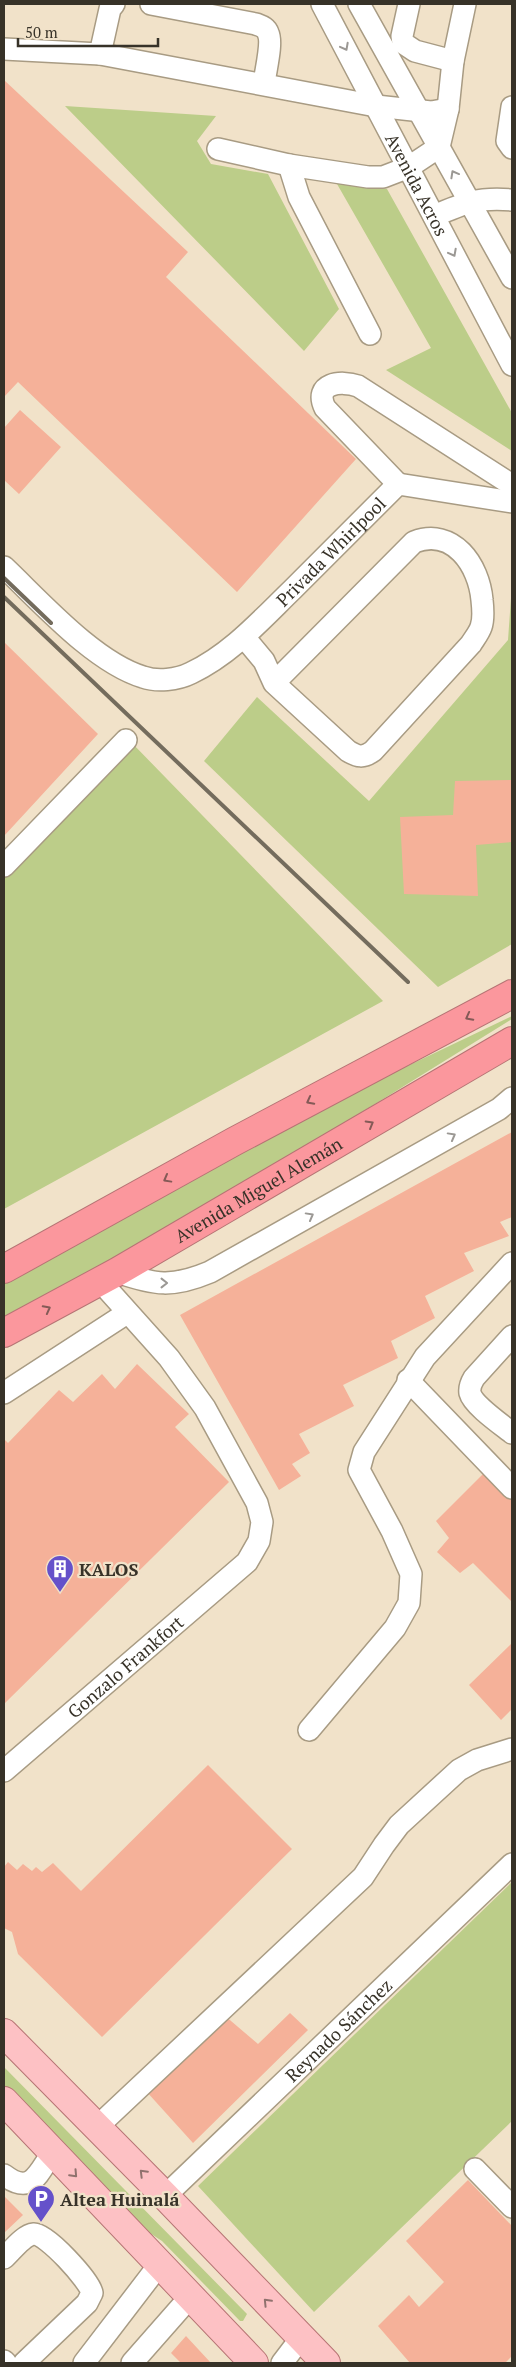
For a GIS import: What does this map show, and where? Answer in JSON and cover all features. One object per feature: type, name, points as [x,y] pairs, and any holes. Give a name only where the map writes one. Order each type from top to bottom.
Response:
[{"type":"highway","points":[[4,1269],[235,1141],[512,994]]},
{"type":"highway","name":"Avenida Miguel Alemán","points":[[4,1333],[109,1276],[512,1042]]},
{"type":"main road","points":[[4,2032],[165,2196],[291,2355]]},
{"type":"main road","points":[[4,2045],[40,2082],[69,2098]]},
{"type":"main road","points":[[4,2101],[158,2265],[254,2363]]},
{"type":"main road","points":[[158,2265],[183,2270],[291,2355],[326,2363]]},
{"type":"street","points":[[100,54],[110,9],[114,4]]},
{"type":"street","points":[[151,4],[256,24],[264,28],[269,34],[269,43],[264,84]]},
{"type":"street","name":"Avenida Acros","points":[[322,4],[512,365]]},
{"type":"street","name":"Avenida Acros","points":[[359,4],[512,278]]},
{"type":"street","points":[[409,4],[402,36],[403,43],[415,51],[453,61]]},
{"type":"street","points":[[218,149],[289,165],[368,177],[383,177],[408,167],[439,147],[448,109],[453,61],[465,4]]},
{"type":"street","points":[[4,49],[100,54],[376,106],[418,109],[431,112],[448,109]]},
{"type":"street","points":[[512,107],[507,141],[512,148]]},
{"type":"street","points":[[289,165],[299,196],[370,334]]},
{"type":"street","points":[[434,216],[469,201],[490,199],[512,200]]},
{"type":"street","points":[[398,484],[325,408],[322,401],[323,394],[328,387],[337,382],[347,382],[358,386],[512,485]]},
{"type":"street","name":"Privada Whirlpool","points":[[4,566],[83,641],[112,662],[144,678],[166,680],[189,674],[211,663],[244,637],[398,484],[512,502]]},
{"type":"street","points":[[244,637],[264,661],[274,683],[348,751],[357,756],[365,757],[373,751],[471,644],[481,628],[483,614],[481,589],[477,573],[470,561],[452,544],[439,538],[426,538],[414,542],[274,683]]},
{"type":"street","points":[[4,866],[126,740]]},
{"type":"street","points":[[109,1276],[162,1284],[190,1280],[210,1272],[499,1110],[512,1098]]},
{"type":"street","points":[[309,1730],[395,1628],[409,1603],[411,1574],[392,1532],[359,1470],[364,1452],[408,1380],[425,1357],[512,1263]]},
{"type":"street","points":[[4,1393],[127,1313],[109,1276]]},
{"type":"street","name":"Gonzalo Frankfort","points":[[4,1771],[247,1562],[259,1541],[262,1522],[257,1502],[205,1408],[169,1358],[127,1313]]},
{"type":"street","points":[[512,1336],[474,1378],[470,1386],[470,1396],[512,1433]]},
{"type":"street","points":[[408,1380],[512,1488]]},
{"type":"street","points":[[98,2127],[357,1884],[373,1865],[384,1845],[400,1826],[459,1770],[477,1760],[512,1749]]},
{"type":"street","name":"Reynado Sánchez","points":[[165,2196],[512,1864]]},
{"type":"street","points":[[4,2175],[16,2184],[28,2184],[34,2180],[53,2152]]},
{"type":"street","points":[[475,2169],[512,2207]]},
{"type":"street","points":[[4,2258],[31,2234],[37,2234],[44,2237],[91,2287],[92,2293],[87,2302],[24,2363]]},
{"type":"street","points":[[84,2363],[158,2265]]},
{"type":"street","points":[[140,2361],[190,2297]]},
{"type":"green space","points":[[65,106],[216,116],[197,141],[211,164],[268,174],[339,309],[304,351]]},
{"type":"green space","points":[[333,177],[387,189],[512,413],[512,451],[386,370],[431,348]]},
{"type":"green space","points":[[512,584],[512,944],[438,987],[204,761],[257,697],[369,801],[508,640]]},
{"type":"green space","points":[[130,741],[383,1001],[4,1209],[4,876]]},
{"type":"green space","points":[[512,1016],[512,1019],[330,1132],[4,1322],[4,1283],[353,1092]]},
{"type":"green space","points":[[512,1882],[512,2121],[314,2312],[198,2186]]},
{"type":"green space","points":[[4,2067],[247,2314],[243,2321],[240,2321],[162,2241],[127,2218],[4,2090]]},
{"type":"building","points":[[4,80],[188,252],[166,277],[356,459],[237,592],[18,382],[4,397]]},
{"type":"building","points":[[20,410],[61,447],[19,494],[4,480],[4,428]]},
{"type":"building","points":[[4,642],[98,734],[4,836]]},
{"type":"building","points":[[512,780],[512,842],[476,845],[478,896],[404,894],[400,817],[453,815],[455,781]]},
{"type":"building","points":[[512,1132],[512,1217],[500,1222],[509,1236],[464,1253],[474,1271],[425,1296],[435,1318],[391,1341],[398,1358],[343,1385],[354,1406],[299,1434],[310,1453],[292,1464],[301,1476],[279,1490],[180,1315]]},
{"type":"building","name":"KALOS","points":[[137,1364],[189,1414],[175,1427],[229,1482],[4,1704],[4,1439],[8,1443],[59,1390],[73,1402],[102,1374],[115,1389]]},
{"type":"building","points":[[485,1472],[512,1500],[512,1602],[473,1563],[460,1573],[437,1552],[449,1538],[436,1521]]},
{"type":"building","points":[[512,1643],[512,1709],[501,1720],[469,1685]]},
{"type":"building","points":[[208,1765],[292,1849],[102,2037],[18,1954],[12,1932],[4,1928],[4,1867],[8,1862],[17,1870],[23,1864],[32,1871],[36,1867],[42,1872],[53,1863],[81,1891]]},
{"type":"building","points":[[290,2013],[308,2030],[193,2143],[146,2091],[224,2015],[258,2044]]},
{"type":"building","points":[[468,2180],[512,2226],[512,2356],[505,2363],[410,2363],[378,2326],[409,2295],[419,2307],[444,2282],[406,2241]]},
{"type":"building","points":[[4,2196],[23,2215],[4,2233]]},
{"type":"building","points":[[186,2336],[211,2363],[181,2363],[171,2353]]},
{"type":"railway","points":[[4,578],[51,623]]},
{"type":"railway","points":[[4,597],[408,982]]},
{"type":"place","name":"KALOS","points":[[60,1593]]},
{"type":"place","name":"Altea Huinalá","points":[[41,2223]]}]
